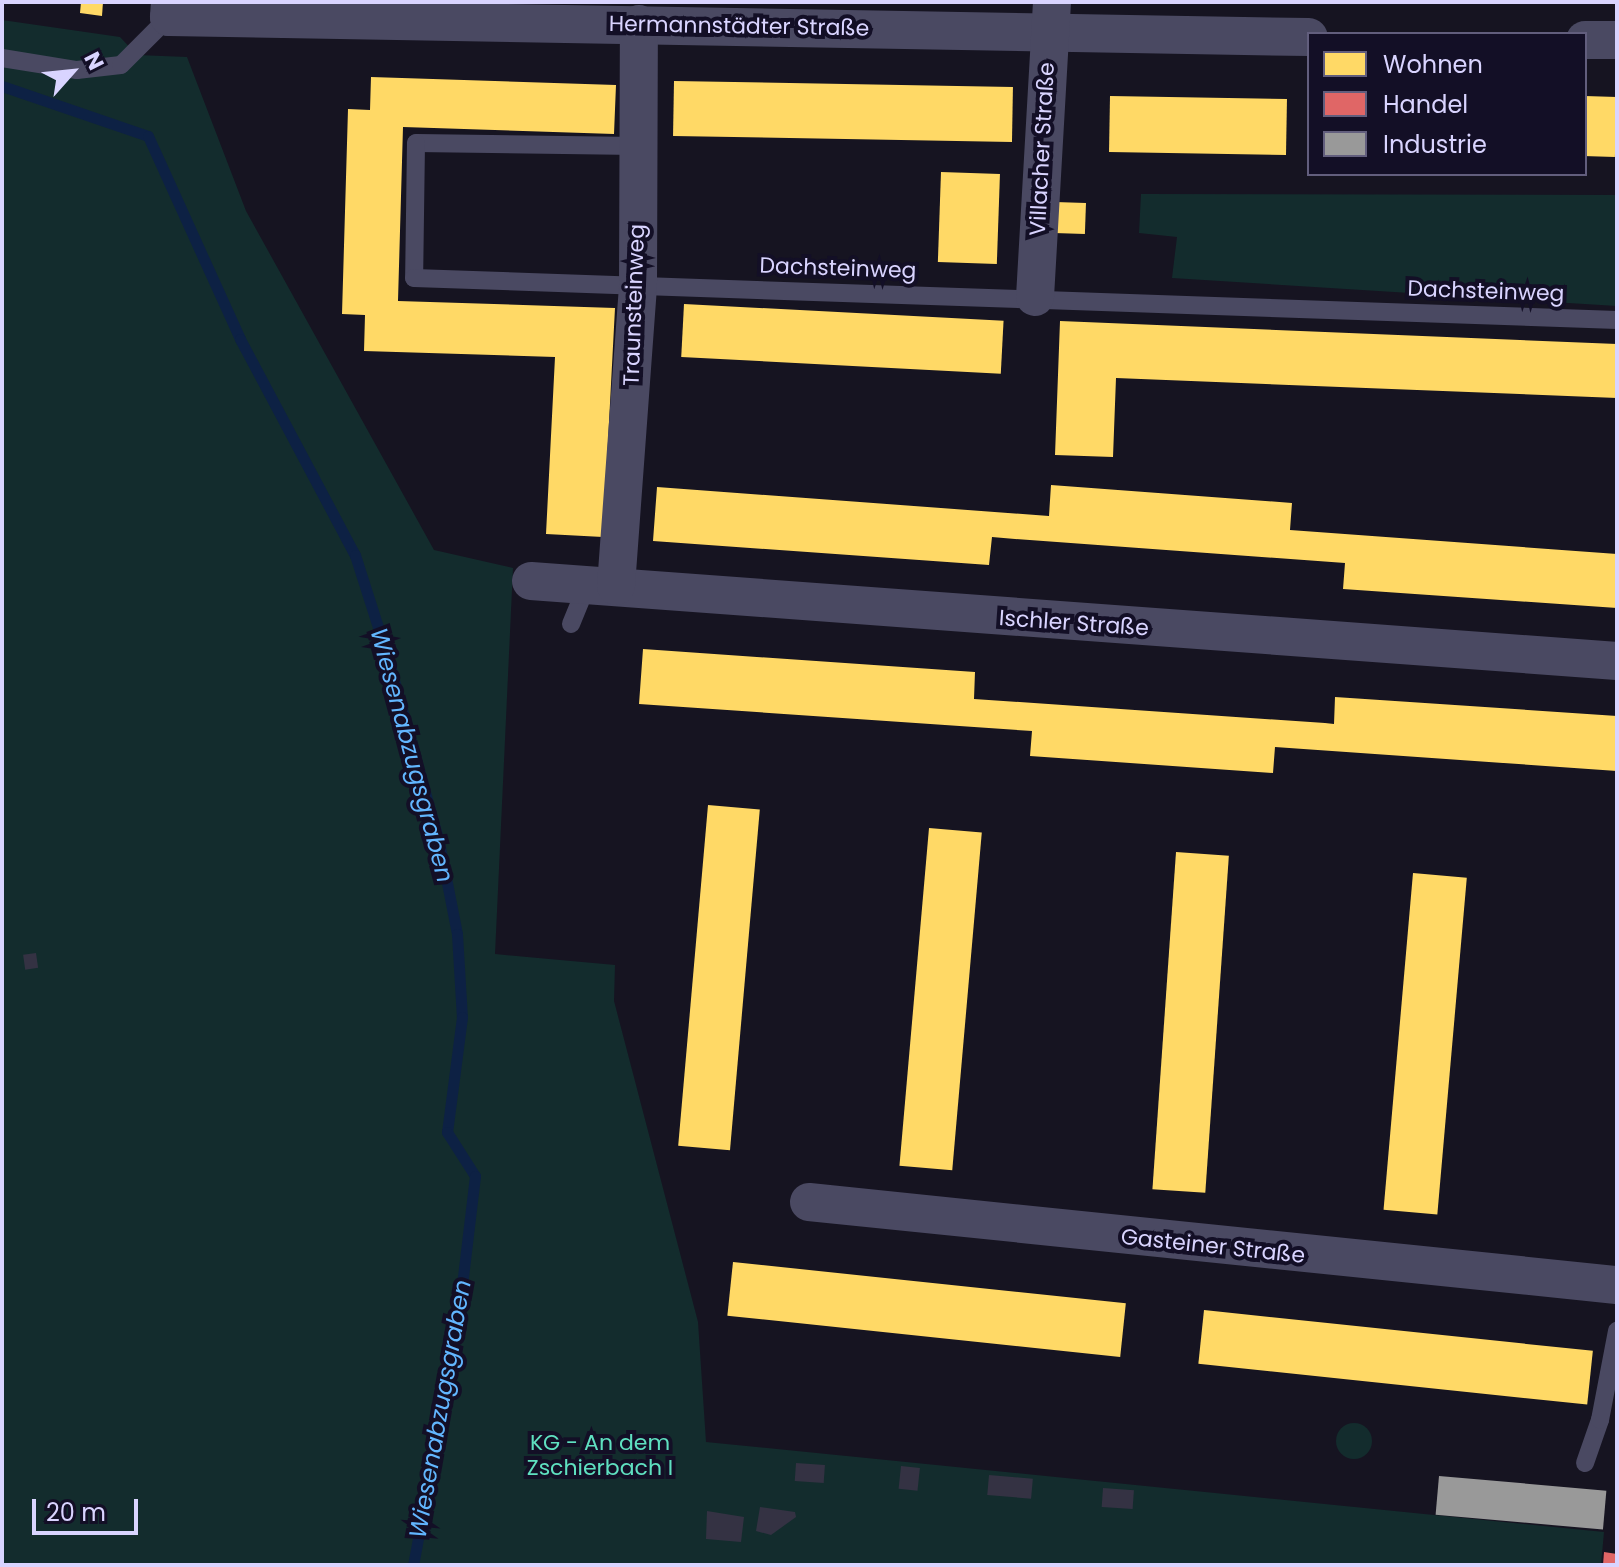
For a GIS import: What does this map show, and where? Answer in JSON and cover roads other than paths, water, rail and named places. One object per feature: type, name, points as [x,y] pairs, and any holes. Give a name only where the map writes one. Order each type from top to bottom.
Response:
[{"type":"street","name":"Hermannstädter Straße","points":[[169,10],[639,24],[1050,18],[1307,37]]},
{"type":"street","name":"Villacher Straße","points":[[1035,297],[1050,18]]},
{"type":"street","name":"Traunsteinweg","points":[[602,586],[638,286],[639,24]]},
{"type":"street","points":[[1587,40],[1617,40]]},
{"type":"street","name":"Ischler Straße","points":[[531,581],[1617,661]]},
{"type":"street","name":"Gasteiner Straße","points":[[809,1202],[1617,1285]]},
{"type":"lane","points":[[2,58],[77,70],[121,65],[169,10]]},
{"type":"lane","name":"Dachsteinweg","points":[[637,146],[416,143],[414,278],[1035,297],[1617,320]]},
{"type":"lane","points":[[571,624],[602,586]]},
{"type":"lane","points":[[1585,1463],[1600,1420],[1617,1331]]},
{"type":"waterway","name":"Wiesenabzugsgraben","points":[[2,86],[148,136],[240,339],[355,555],[387,655],[439,842],[457,934],[462,1017],[447,1132],[475,1176],[457,1328],[413,1565]]},
{"type":"park label","name":"KG - An dem Zschierbach I","points":[[600,1454]]}]
